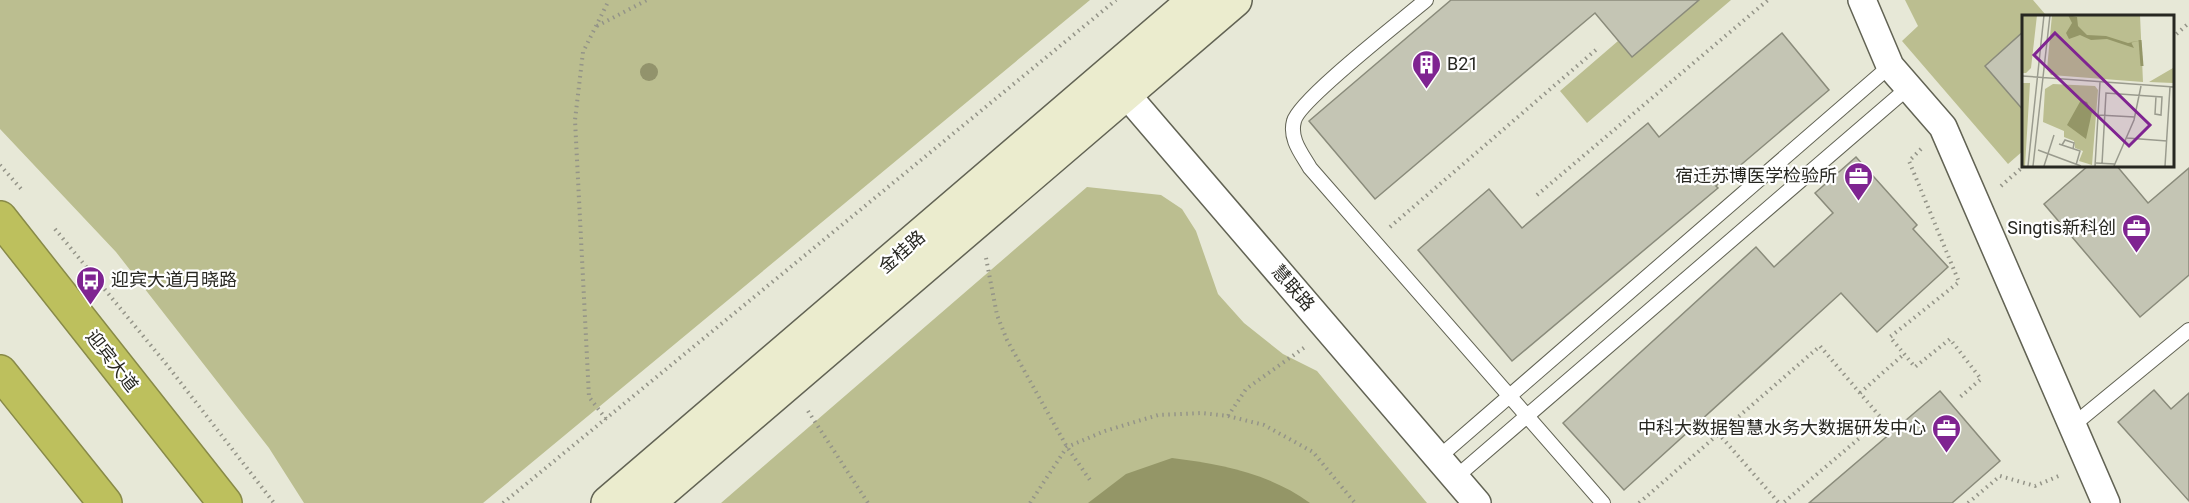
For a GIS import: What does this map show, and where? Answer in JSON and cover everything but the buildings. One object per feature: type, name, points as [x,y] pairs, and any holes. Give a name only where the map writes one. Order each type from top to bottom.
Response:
[{"type":"highway","name":"迎宾大道","points":[[0,218],[225,503]]},
{"type":"highway","points":[[0,372],[105,503]]},
{"type":"street","name":"金桂路","points":[[648,503],[789,382],[1117,84],[1195,0]]},
{"type":"street","name":"金桂路","points":[[608,503],[1117,84],[1235,0]]},
{"type":"street","points":[[1862,0],[1890,66],[1943,127],[2106,503]]},
{"type":"street","name":"慧联路","points":[[1117,84],[1477,503]]},
{"type":"lane","points":[[1426,0],[1312,96],[1294,121],[1295,143],[1310,168],[1603,503]]},
{"type":"lane","points":[[1446,468],[1508,395],[1890,66]]},
{"type":"lane","points":[[1446,468],[1526,415],[1909,87]]},
{"type":"lane","points":[[2073,426],[2189,330]]},
{"type":"path","points":[[606,418],[589,397],[575,120],[583,52],[609,0]]},
{"type":"path","points":[[596,26],[647,0]]},
{"type":"path","points":[[503,503],[1116,0]]},
{"type":"path","points":[[1537,195],[1768,0]]},
{"type":"path","points":[[2174,36],[2189,23]]},
{"type":"path","points":[[1374,241],[1598,48]]},
{"type":"path","points":[[1943,127],[1910,161],[1959,282],[1890,337],[1915,367],[1950,339],[1981,379],[1959,398]]},
{"type":"path","points":[[0,165],[27,196]]},
{"type":"path","points":[[48,220],[167,364],[274,503]]},
{"type":"path","points":[[984,252],[997,315],[1007,340],[1066,447],[1092,483]]},
{"type":"path","points":[[1228,416],[1246,389],[1329,331]]},
{"type":"path","points":[[1639,503],[1718,433],[1820,346],[1882,419],[1781,503],[1718,433]]},
{"type":"path","points":[[1860,393],[1904,354]]},
{"type":"path","points":[[789,382],[868,503]]},
{"type":"path","points":[[1030,503],[1066,447],[1105,431],[1158,415],[1202,413],[1228,416],[1264,425],[1313,452],[1355,503]]},
{"type":"path","points":[[1968,503],[2000,476],[2035,486],[2088,463]]},
{"type":"shaded area","points":[[0,0],[1090,0],[483,503],[304,503],[269,448],[116,252],[0,129]]},
{"type":"shaded area","points":[[1699,0],[1731,0],[1587,123],[1560,91],[1618,41],[1632,57]]},
{"type":"shaded area","points":[[1905,0],[2033,0],[2045,14],[2022,15],[2022,34],[1985,66],[2022,109],[2022,152],[2008,164],[1902,41],[1918,26]]},
{"type":"shaded area","points":[[1087,187],[1161,195],[1182,209],[1196,231],[1218,294],[1244,323],[1283,354],[1317,371],[1427,503],[721,503]]},
{"type":"shaded area","points":[[1172,458],[1208,463],[1261,477],[1310,503],[1088,503],[1126,474]]},
{"type":"place","name":"B21","points":[[1426,90]]},
{"type":"place","name":"宿迁苏博医学检验所","points":[[1858,202]]},
{"type":"place","name":"Singtis新科创","points":[[2137,254]]},
{"type":"place","name":"迎宾大道月晓路","points":[[90,306]]},
{"type":"place","name":"中科大数据智慧水务大数据研发中心","points":[[1947,454]]}]
